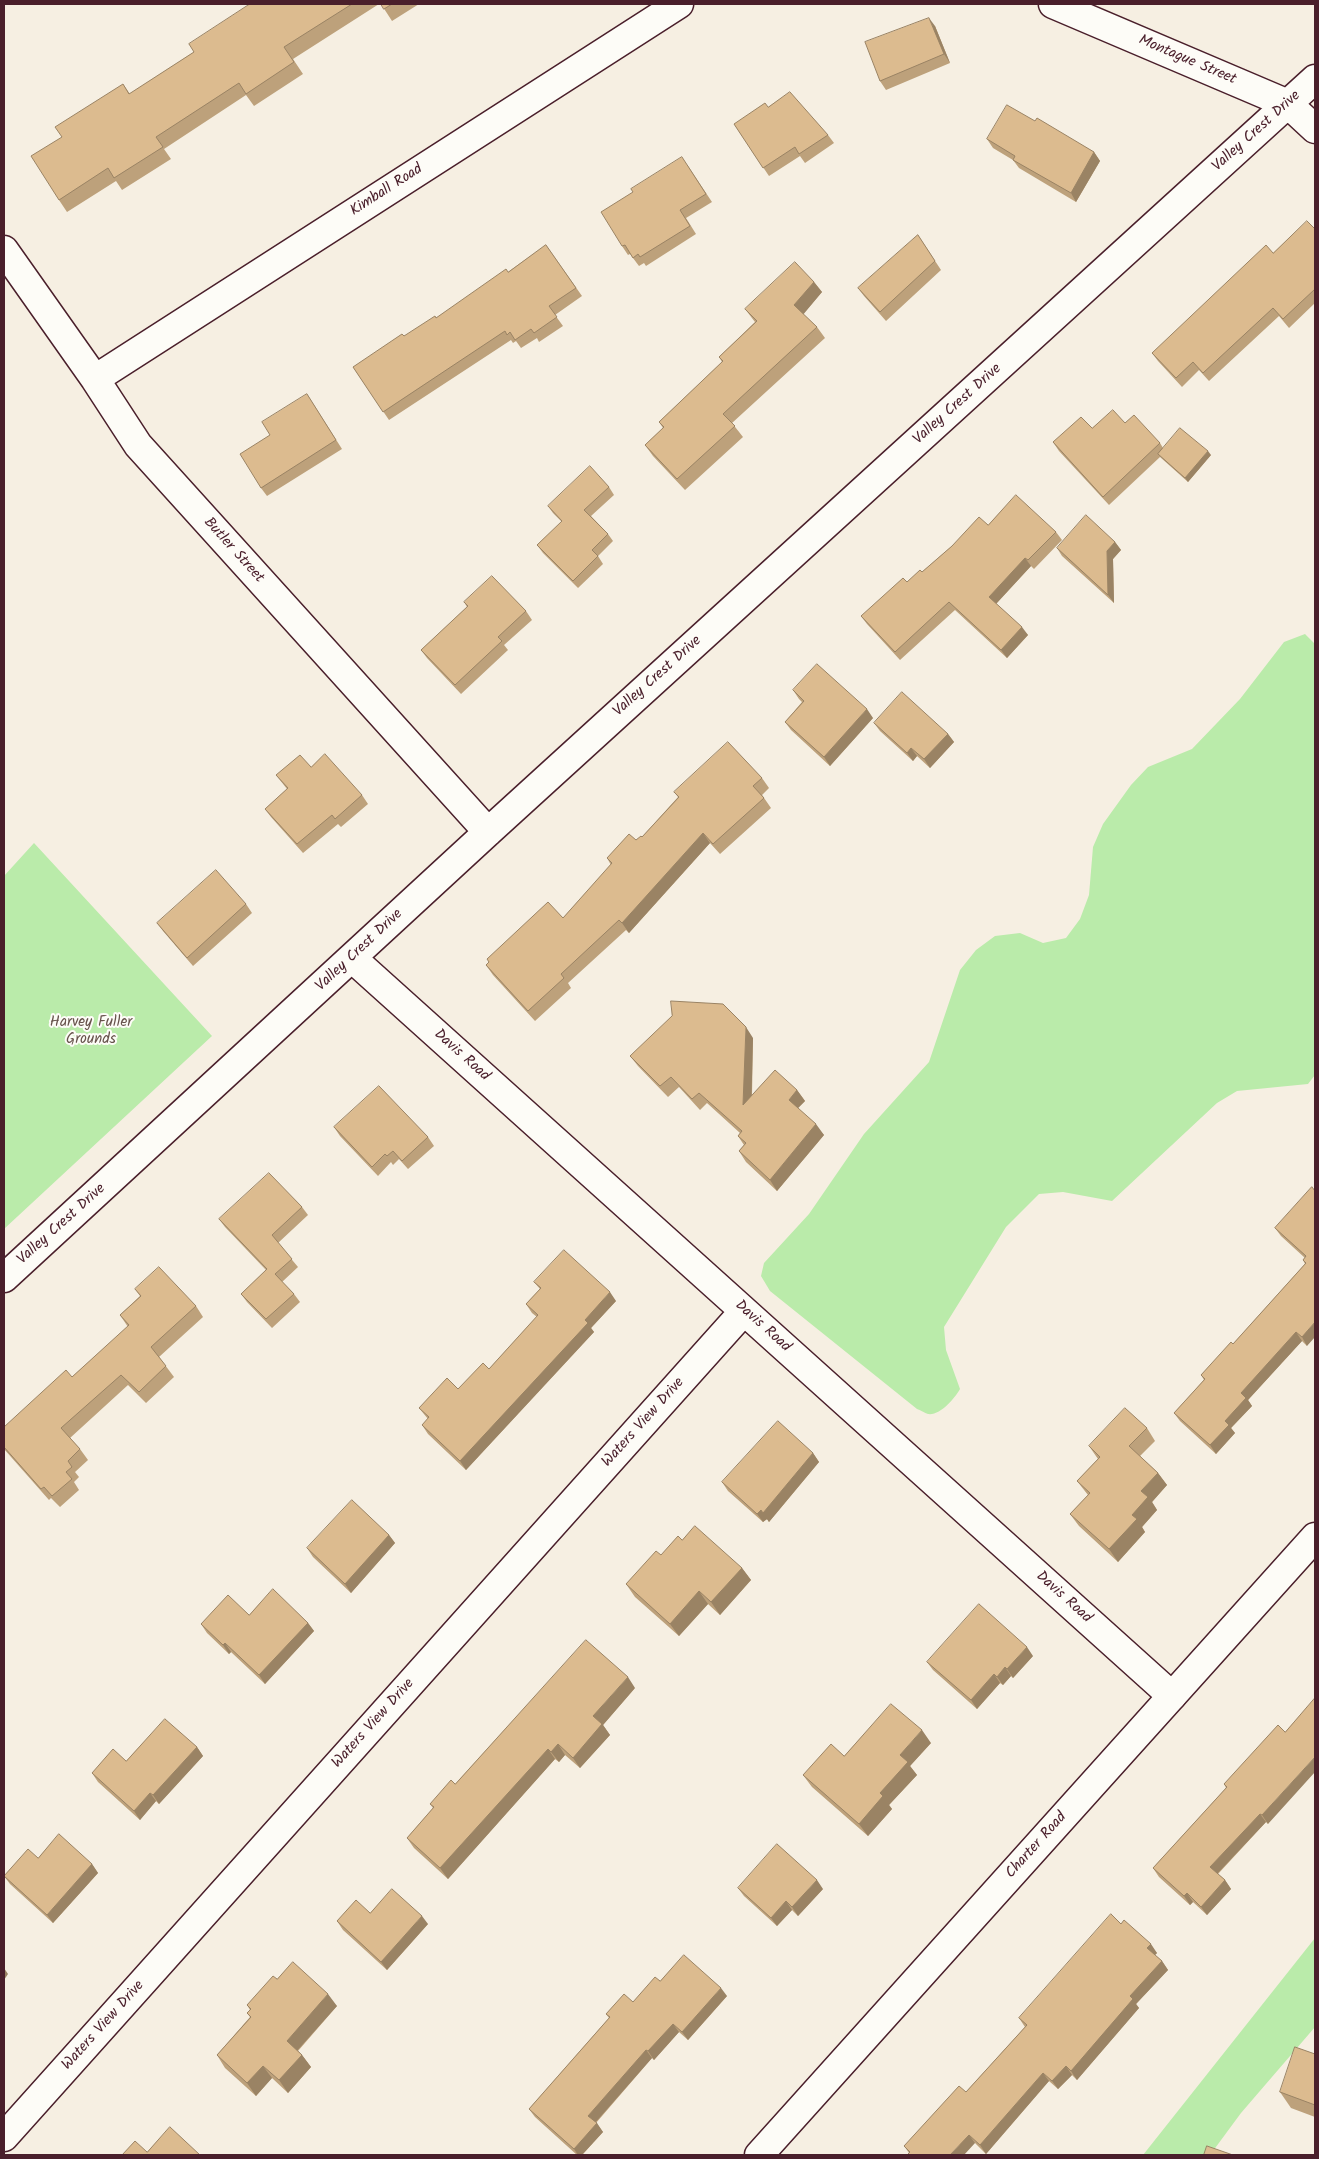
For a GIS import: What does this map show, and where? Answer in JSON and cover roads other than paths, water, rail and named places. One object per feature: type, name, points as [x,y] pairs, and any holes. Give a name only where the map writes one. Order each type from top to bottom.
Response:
[{"type":"street","name":"Kimball Road","points":[[94,379],[679,4]]},
{"type":"street","name":"Montague Street","points":[[1053,4],[1288,104],[1315,129]]},
{"type":"street","name":"Valley Crest Drive","points":[[4,1278],[353,959],[488,832],[1315,79]]},
{"type":"street","name":"Butler Street","points":[[4,250],[138,446],[488,832]]},
{"type":"street","name":"Davis Road","points":[[353,959],[1172,1696]]},
{"type":"street","name":"Waters View Drive","points":[[4,2138],[744,1311]]},
{"type":"street","name":"Charter Road","points":[[759,2155],[1315,1536]]},
{"type":"park label","name":"Harvey Fuller Grounds","points":[[91,1032]]}]
